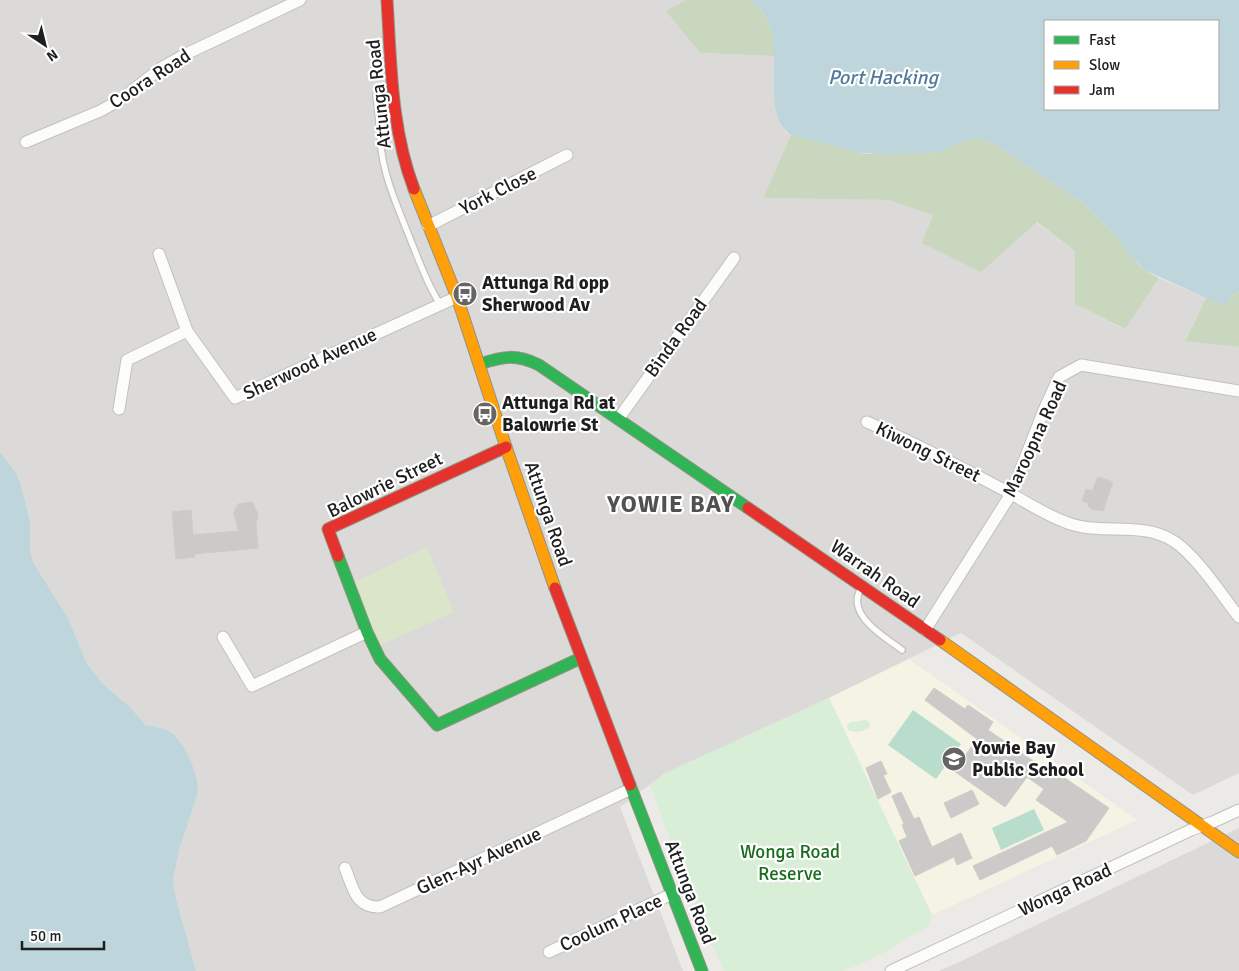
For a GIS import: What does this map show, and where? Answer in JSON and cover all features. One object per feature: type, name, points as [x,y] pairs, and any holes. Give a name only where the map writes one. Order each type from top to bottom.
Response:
[{"type":"street","name":"Coora Road","points":[[26,142],[100,111],[120,100],[160,68],[300,0]]},
{"type":"street","name":"Attunga Road","points":[[387,0],[395,113],[408,173],[457,297],[506,447],[581,658],[702,971]]},
{"type":"street","name":"York Close","points":[[428,226],[567,155]]},
{"type":"street","points":[[118,409],[127,360],[187,331],[160,254]]},
{"type":"street","name":"Binda Road","points":[[618,418],[734,258]]},
{"type":"street","name":"Sherwood Avenue","points":[[187,331],[235,398],[457,297]]},
{"type":"street","name":"Warrah Road","points":[[480,364],[507,357],[524,357],[550,371],[926,630],[1239,852]]},
{"type":"street","name":"Maroopna Road","points":[[926,630],[1011,494],[1059,377],[1082,365],[1239,391]]},
{"type":"street","name":"Kiwong Street","points":[[868,422],[915,443],[1040,511],[1069,524],[1096,529],[1129,528],[1157,533],[1187,552],[1239,617]]},
{"type":"street","name":"Balowrie Street","points":[[506,447],[328,530],[367,632],[380,659],[437,725],[581,658]]},
{"type":"street","points":[[223,637],[252,686],[367,632]]},
{"type":"street","name":"Glen-Ayr Avenue","points":[[345,868],[357,898],[362,904],[371,908],[380,907],[631,789]]},
{"type":"street","name":"Wonga Road","points":[[891,971],[1192,830],[1239,810]]},
{"type":"street","name":"Coolum Place","points":[[549,952],[672,894]]},
{"type":"lane","points":[[376,96],[381,156],[388,181],[431,290],[440,304]]},
{"type":"lane","points":[[379,120],[395,113]]},
{"type":"lane","points":[[862,586],[858,594],[861,614],[871,626],[902,650]]},
{"type":"shaded area","points":[[0,0],[686,0],[667,11],[700,53],[775,56],[774,85],[778,115],[785,131],[791,135],[763,198],[888,200],[933,215],[923,243],[1036,222],[1075,251],[1075,304],[1124,329],[1159,278],[1206,298],[1185,340],[1239,347],[1239,773],[1193,795],[961,633],[829,698],[664,774],[620,807],[683,971],[196,971],[173,881],[179,850],[197,792],[183,746],[174,734],[165,729],[149,727],[141,722],[129,706],[103,684],[86,662],[69,620],[33,562],[30,549],[30,521],[21,485],[17,474],[0,452]]},
{"type":"shaded area","name":"Yowie Bay Public School","points":[[909,659],[1137,820],[932,915],[829,698]]},
{"type":"shaded area","points":[[1239,828],[1239,971],[939,971],[957,963]]},
{"type":"green space","points":[[686,0],[750,0],[766,17],[774,40],[775,56],[700,53],[666,11]]},
{"type":"green space","points":[[791,135],[867,154],[940,152],[961,141],[976,138],[993,143],[1084,204],[1111,230],[1144,270],[1159,278],[1125,329],[1075,304],[1075,251],[1037,222],[981,272],[922,243],[933,215],[888,200],[763,198]]},
{"type":"green space","points":[[1239,291],[1239,347],[1185,341],[1206,298],[1224,306]]},
{"type":"green space","points":[[427,547],[454,612],[374,648],[349,585]]},
{"type":"green space","name":"Wonga Road Reserve","points":[[829,698],[932,915],[928,926],[876,957],[843,971],[724,971],[694,905],[650,785],[663,774]]},
{"type":"green space","points":[[913,710],[961,744],[936,779],[888,745]]},
{"type":"green space","points":[[866,720],[870,723],[868,729],[859,732],[848,730],[847,725],[851,722]]},
{"type":"green space","points":[[1034,809],[1044,830],[1001,850],[992,828]]},
{"type":"water","name":"Port Hacking","points":[[750,0],[1239,0],[1239,291],[1224,306],[1144,270],[1111,230],[1084,204],[993,143],[976,138],[962,141],[940,152],[883,155],[857,152],[791,135],[780,123],[775,107],[774,50],[771,31],[764,14]]},
{"type":"water","points":[[0,452],[17,474],[21,485],[30,521],[30,549],[33,562],[69,620],[86,662],[103,684],[129,706],[145,725],[165,729],[174,734],[183,746],[192,764],[197,780],[198,792],[179,850],[173,881],[196,971],[0,971]]},
{"type":"building","points":[[1098,477],[1113,482],[1103,511],[1092,509],[1088,506],[1089,503],[1082,501],[1086,489],[1092,491]]},
{"type":"building","points":[[252,502],[258,514],[256,524],[258,548],[194,554],[195,557],[176,559],[172,512],[191,510],[193,535],[239,531],[234,514],[235,509],[238,504]]},
{"type":"building","points":[[934,688],[965,709],[968,705],[993,722],[988,730],[1054,775],[1056,772],[1109,808],[1086,841],[1057,855],[1052,846],[980,880],[973,866],[1068,822],[1036,800],[1044,789],[1027,777],[1005,807],[954,771],[977,739],[925,700]]},
{"type":"building","points":[[881,761],[887,774],[883,775],[891,792],[878,799],[866,768]]},
{"type":"building","points":[[972,790],[979,804],[951,818],[944,803]]},
{"type":"building","points":[[901,792],[914,819],[919,817],[932,847],[961,833],[972,858],[957,865],[954,857],[915,876],[899,841],[907,837],[902,825],[904,824],[892,796]]},
{"type":"traffic: fast","points":[[480,364],[510,357],[531,361],[539,365],[748,508]]},
{"type":"traffic: fast","points":[[338,556],[367,632],[380,659],[437,725],[581,658]]},
{"type":"traffic: fast","points":[[630,785],[702,971]]},
{"type":"traffic: slow","points":[[414,189],[457,297],[555,588]]},
{"type":"traffic: slow","points":[[940,640],[1239,852]]},
{"type":"traffic: jam","points":[[387,0],[396,119],[406,166],[414,189]]},
{"type":"traffic: jam","points":[[338,556],[328,529],[506,447]]},
{"type":"traffic: jam","points":[[748,508],[940,640]]},
{"type":"traffic: jam","points":[[555,588],[630,785]]},
{"type":"place","name":"Attunga Rd opp Sherwood Av","points":[[465,294]]},
{"type":"place","name":"Attunga Rd at Balowrie St","points":[[485,414]]},
{"type":"place","name":"Yowie Bay Public School","points":[[954,759]]},
{"type":"district","name":"YOWIE BAY","points":[[671,504]]}]
